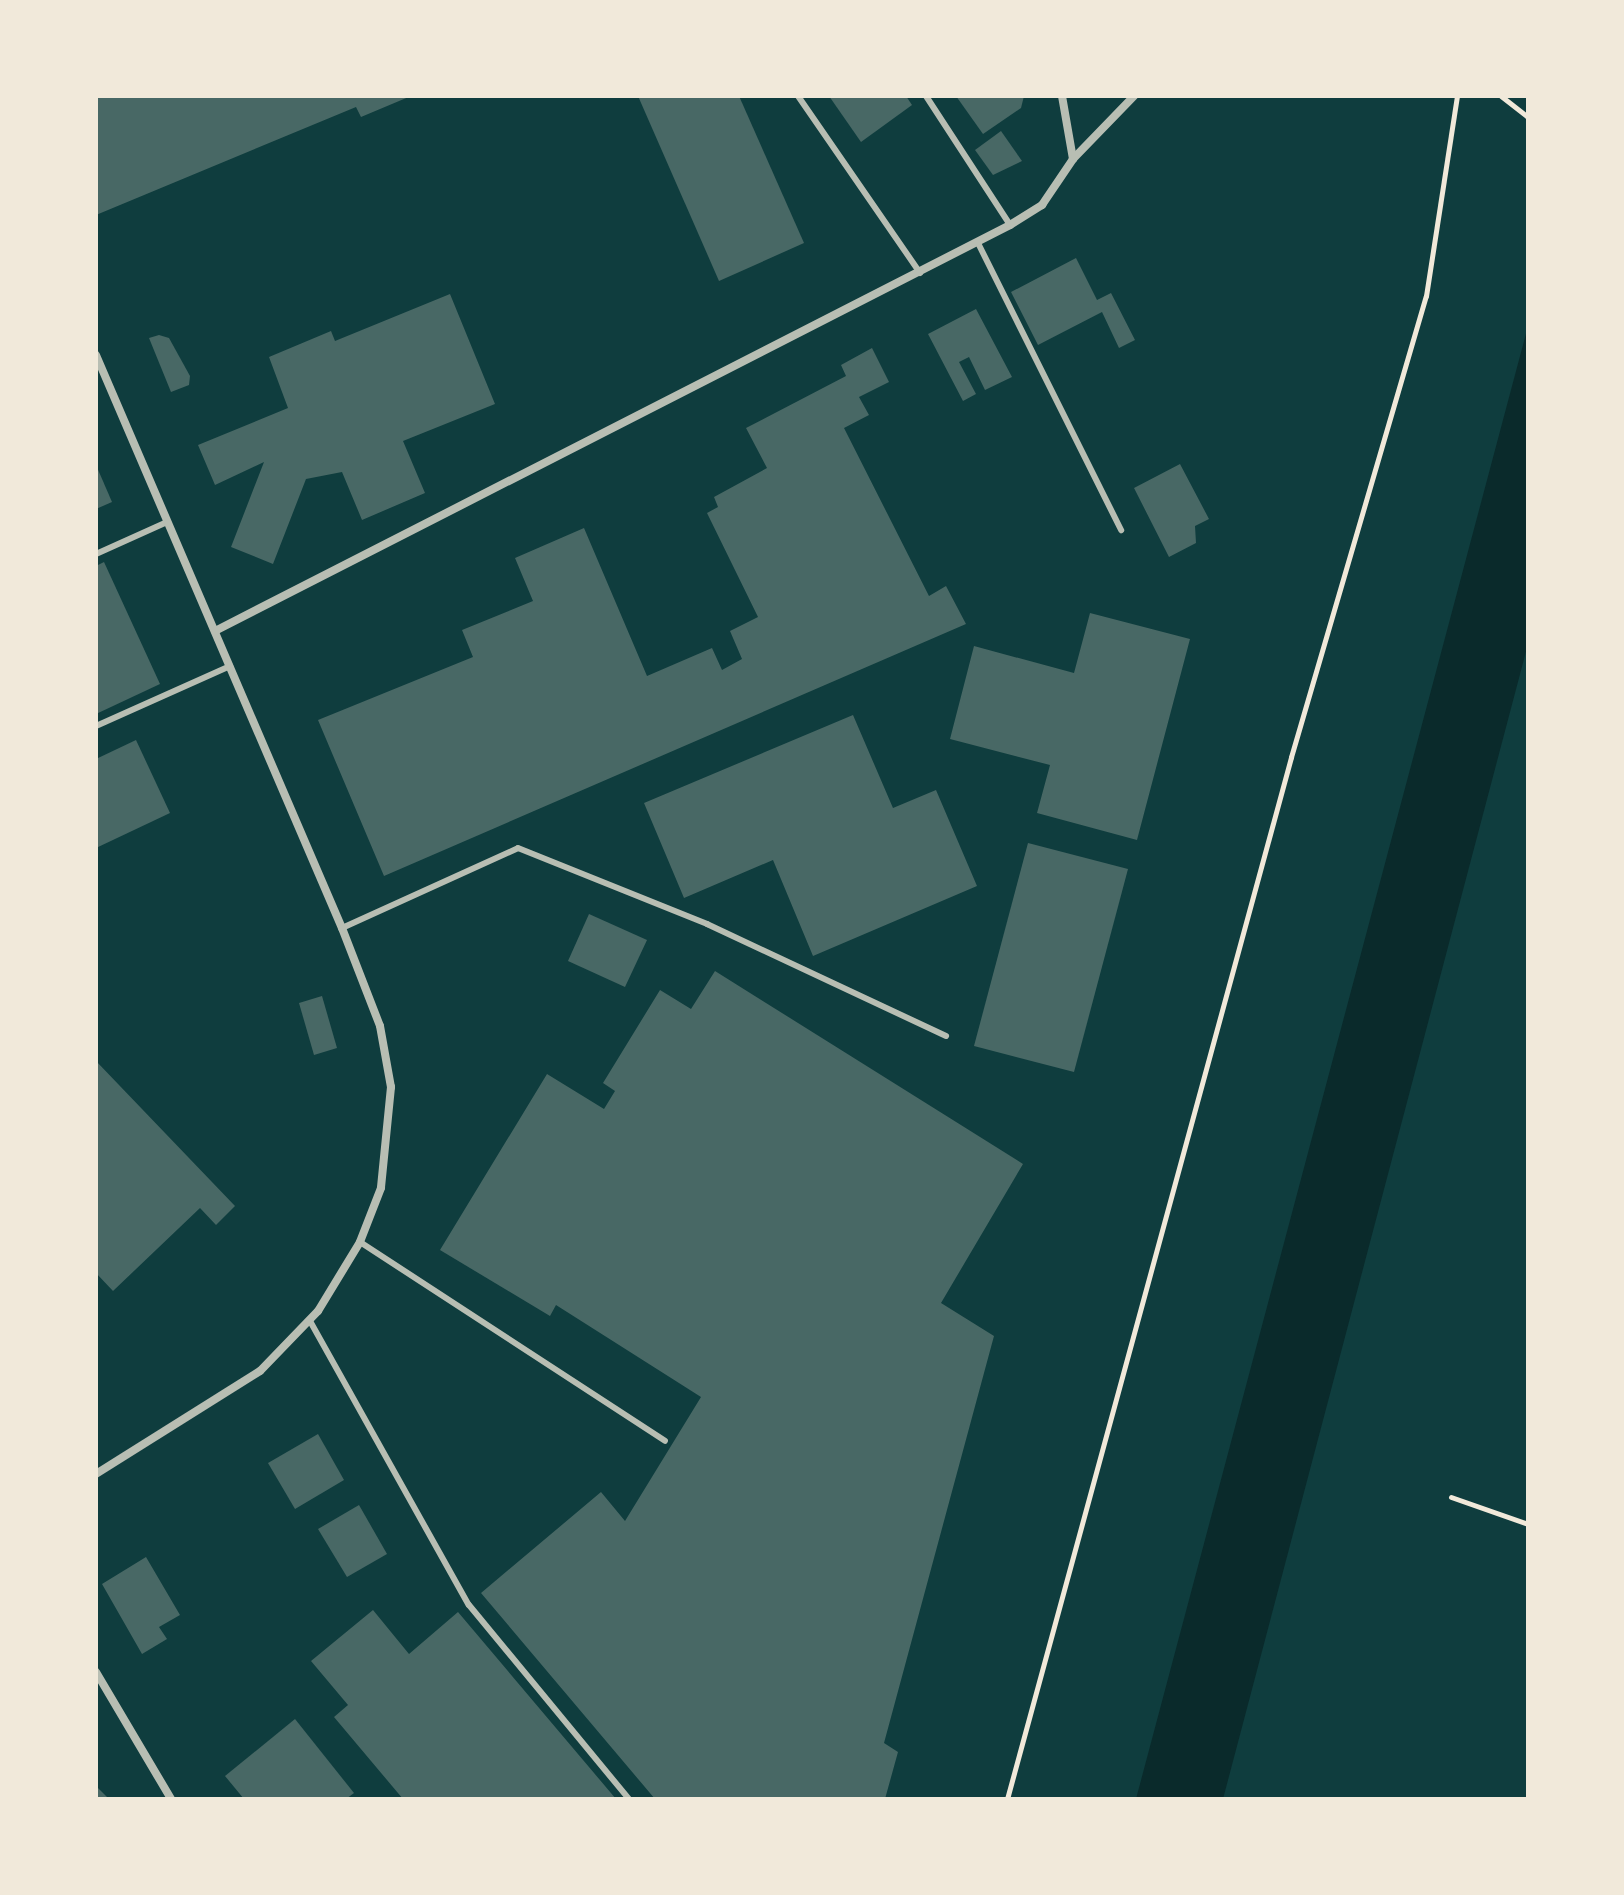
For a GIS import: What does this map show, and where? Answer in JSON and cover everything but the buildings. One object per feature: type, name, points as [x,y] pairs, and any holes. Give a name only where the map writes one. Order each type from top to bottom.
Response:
[{"type":"street","points":[[1062,96],[1073,159]]},
{"type":"street","points":[[215,631],[1010,225],[1042,205],[1073,159],[1134,96]]},
{"type":"street","points":[[96,355],[342,928],[380,1026],[391,1087],[385,1168],[360,1242],[310,1321],[260,1371],[96,1474]]},
{"type":"street","points":[[96,1672],[171,1799]]},
{"type":"lane","points":[[798,96],[920,273]]},
{"type":"lane","points":[[926,96],[1010,225]]},
{"type":"lane","points":[[978,243],[1121,530]]},
{"type":"lane","points":[[96,554],[167,522]]},
{"type":"lane","points":[[96,726],[230,666]]},
{"type":"lane","points":[[342,928],[518,848],[946,1036]]},
{"type":"lane","points":[[360,1242],[665,1441]]},
{"type":"lane","points":[[310,1321],[469,1605],[629,1799]]},
{"type":"path","points":[[1007,1799],[1291,757],[1426,296],[1457,96]]},
{"type":"path","points":[[1501,96],[1527,117]]},
{"type":"path","points":[[1451,1497],[1528,1524]]},
{"type":"water","points":[[1528,326],[1528,644],[1223,1799],[1136,1799]]}]
